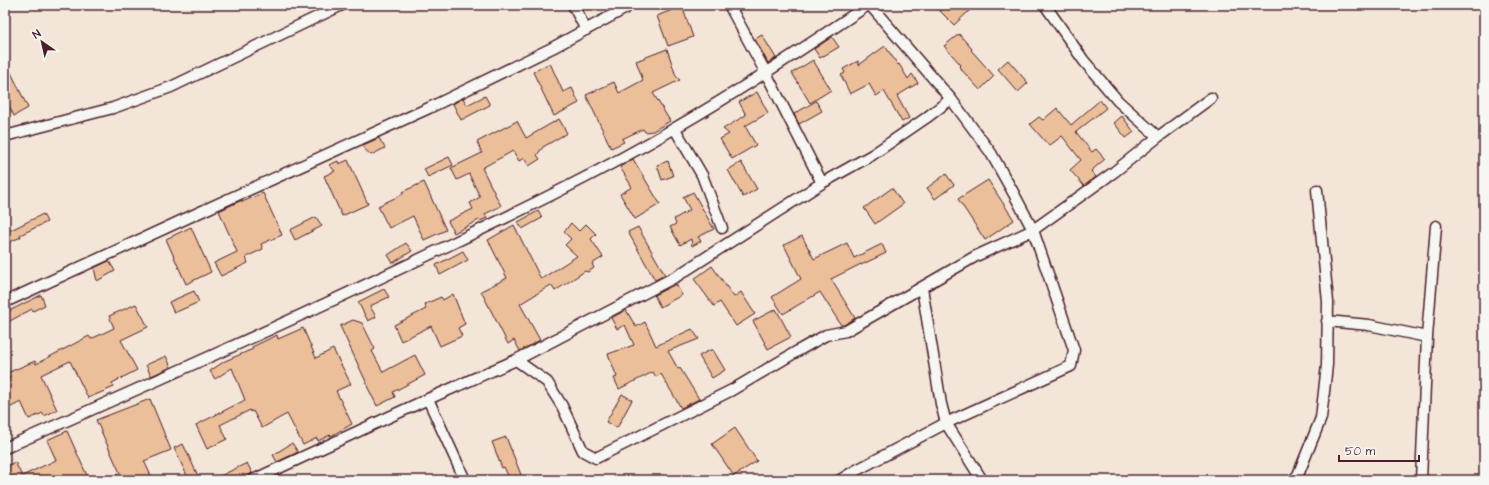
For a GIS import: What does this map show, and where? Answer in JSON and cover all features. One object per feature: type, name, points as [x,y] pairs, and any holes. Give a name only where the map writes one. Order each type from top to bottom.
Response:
[{"type":"street","points":[[5,136],[113,108],[171,86],[342,5]]},
{"type":"street","points":[[572,5],[586,30]]},
{"type":"street","points":[[729,5],[766,73],[822,183]]},
{"type":"street","points":[[5,448],[358,290],[600,170],[674,129],[766,73],[869,5],[951,99],[991,153],[1033,230],[1074,350],[1071,366],[946,423],[840,480]]},
{"type":"street","points":[[1049,6],[1084,61],[1118,101],[1158,137]]},
{"type":"street","points":[[5,302],[429,108],[552,48],[626,8]]},
{"type":"street","points":[[516,360],[547,382],[562,406],[583,451],[596,458],[732,390],[826,335],[846,331],[976,256],[1033,230],[1114,172],[1211,98]]},
{"type":"street","points":[[253,480],[516,360],[677,276],[822,183],[872,155],[951,99]]},
{"type":"street","points":[[674,129],[702,175],[722,228]]},
{"type":"street","points":[[1293,480],[1298,475],[1321,418],[1327,364],[1328,302],[1317,190]]},
{"type":"street","points":[[1421,480],[1427,337],[1436,226]]},
{"type":"street","points":[[922,288],[941,404],[946,423],[982,480]]},
{"type":"street","points":[[1328,321],[1369,325],[1427,337]]},
{"type":"street","points":[[428,399],[465,480]]},
{"type":"building","points":[[934,5],[966,5],[970,10],[954,25]]},
{"type":"building","points":[[682,6],[693,37],[668,46],[657,16]]},
{"type":"building","points":[[959,34],[994,76],[980,90],[959,67],[961,65],[944,46]]},
{"type":"building","points":[[762,35],[776,58],[768,63],[755,39]]},
{"type":"building","points":[[832,37],[839,47],[820,58],[814,49]]},
{"type":"building","points":[[885,46],[908,79],[912,74],[918,83],[897,96],[909,118],[902,122],[884,91],[876,96],[869,84],[850,94],[841,75],[845,73],[843,69],[858,61],[859,65]]},
{"type":"building","points":[[667,49],[676,76],[680,80],[653,93],[670,121],[653,131],[645,132],[643,129],[622,139],[624,142],[611,148],[586,95],[614,82],[619,93],[643,80],[636,61]]},
{"type":"building","points":[[5,60],[28,108],[14,116],[5,98]]},
{"type":"building","points":[[813,60],[831,90],[810,103],[792,73]]},
{"type":"building","points":[[1008,60],[1028,83],[1018,92],[998,69]]},
{"type":"building","points":[[550,63],[563,92],[572,88],[579,103],[554,116],[533,72]]},
{"type":"building","points":[[757,92],[768,113],[745,126],[756,145],[732,159],[720,139],[729,134],[723,129],[746,115],[739,102]]},
{"type":"building","points":[[485,96],[490,105],[461,120],[453,104],[463,98],[467,105]]},
{"type":"building","points":[[1100,100],[1106,108],[1076,132],[1092,152],[1096,149],[1105,159],[1091,171],[1096,177],[1084,186],[1070,170],[1081,160],[1062,136],[1049,146],[1030,124],[1039,117],[1043,120],[1057,108],[1071,125]]},
{"type":"building","points":[[816,101],[822,111],[799,124],[794,114]]},
{"type":"building","points":[[1122,116],[1134,132],[1126,138],[1114,123]]},
{"type":"building","points":[[559,119],[567,133],[543,147],[537,155],[540,159],[529,166],[524,158],[519,161],[513,151],[482,168],[501,206],[485,214],[487,218],[480,221],[479,220],[454,233],[448,221],[473,209],[470,203],[480,197],[469,174],[457,180],[451,168],[482,153],[477,142],[517,121],[526,138]]},
{"type":"building","points":[[379,138],[385,148],[371,155],[361,146]]},
{"type":"building","points":[[449,157],[453,165],[428,177],[424,169]]},
{"type":"building","points":[[633,159],[660,204],[635,219],[620,194],[632,187],[620,167]]},
{"type":"building","points":[[348,160],[368,204],[342,216],[324,176],[335,171],[329,165],[338,161],[339,164]]},
{"type":"building","points":[[668,161],[673,176],[662,180],[657,165]]},
{"type":"building","points":[[741,162],[757,189],[743,197],[728,170]]},
{"type":"building","points":[[946,174],[954,185],[935,199],[927,188]]},
{"type":"building","points":[[988,180],[1014,220],[985,240],[958,199]]},
{"type":"building","points":[[424,182],[446,230],[424,240],[413,216],[389,228],[378,206],[403,194],[402,192]]},
{"type":"building","points":[[892,188],[903,204],[875,224],[864,208]]},
{"type":"building","points":[[693,192],[714,229],[698,237],[701,241],[692,246],[691,239],[680,245],[670,227],[676,224],[674,219],[690,210],[683,197]]},
{"type":"building","points":[[263,193],[282,235],[261,244],[263,249],[246,257],[248,263],[221,276],[214,263],[237,252],[219,211],[242,200],[242,202]]},
{"type":"building","points":[[538,211],[542,218],[522,229],[518,222]]},
{"type":"building","points":[[43,214],[47,222],[20,235],[21,237],[5,244],[5,233]]},
{"type":"building","points":[[316,217],[322,226],[295,240],[290,230]]},
{"type":"building","points":[[571,223],[579,231],[586,224],[596,234],[591,239],[603,257],[592,264],[594,268],[588,272],[585,271],[555,291],[551,285],[520,304],[540,340],[520,351],[514,340],[508,344],[481,291],[507,278],[488,240],[514,225],[541,279],[577,256],[565,245],[571,239],[564,232]]},
{"type":"building","points":[[191,227],[211,272],[186,284],[166,239]]},
{"type":"building","points":[[638,227],[665,275],[655,280],[628,232]]},
{"type":"building","points":[[802,236],[814,259],[847,243],[854,258],[882,244],[886,253],[831,279],[855,318],[844,325],[841,325],[820,292],[783,314],[772,297],[801,279],[784,245]]},
{"type":"building","points":[[406,243],[412,251],[393,263],[388,255]]},
{"type":"building","points":[[463,251],[468,260],[440,275],[436,265]]},
{"type":"building","points":[[109,261],[115,271],[97,281],[94,268]]},
{"type":"building","points":[[712,266],[734,297],[741,292],[755,314],[736,326],[720,302],[714,306],[694,279]]},
{"type":"building","points":[[676,284],[682,295],[660,307],[654,295]]},
{"type":"building","points":[[384,289],[389,297],[370,306],[376,317],[368,321],[358,302]]},
{"type":"building","points":[[194,291],[199,302],[174,313],[169,302]]},
{"type":"building","points":[[453,294],[465,324],[458,328],[462,336],[440,346],[431,326],[401,341],[394,325],[426,309],[425,304],[441,297],[443,300]]},
{"type":"building","points":[[41,295],[45,305],[33,311],[32,309],[8,322],[5,317],[5,313]]},
{"type":"building","points":[[136,304],[148,327],[121,340],[137,370],[112,383],[114,387],[88,398],[70,361],[41,375],[57,410],[44,416],[43,413],[29,419],[21,402],[5,410],[5,380],[10,378],[7,373],[35,361],[36,364],[89,336],[91,339],[114,328],[109,316]]},
{"type":"building","points":[[776,309],[791,337],[768,349],[753,321]]},
{"type":"building","points":[[626,310],[636,327],[645,322],[656,346],[692,329],[699,339],[668,351],[678,369],[680,368],[699,399],[681,408],[661,374],[656,377],[653,372],[619,389],[614,378],[617,377],[608,354],[634,345],[625,325],[617,329],[611,318]]},
{"type":"building","points":[[353,320],[362,323],[375,349],[372,351],[383,372],[415,355],[425,375],[393,392],[395,397],[377,406],[340,326]]},
{"type":"building","points":[[303,328],[316,358],[333,349],[351,384],[336,391],[352,424],[331,436],[330,435],[318,441],[317,438],[303,445],[287,414],[262,428],[253,411],[251,412],[250,410],[220,425],[227,439],[207,449],[196,425],[245,400],[232,368],[215,379],[210,371],[225,361],[253,349],[252,347],[277,335],[278,339]]},
{"type":"building","points":[[713,350],[725,370],[712,378],[699,356]]},
{"type":"building","points":[[166,356],[171,367],[151,376],[146,365]]},
{"type":"building","points":[[622,394],[632,400],[617,428],[606,422]]},
{"type":"building","points":[[150,399],[171,450],[144,461],[153,480],[106,480],[120,473],[96,420]]},
{"type":"building","points":[[735,428],[757,461],[734,476],[712,444]]},
{"type":"building","points":[[67,431],[89,480],[5,480],[5,467],[15,462],[22,476],[56,460],[47,440]]},
{"type":"building","points":[[506,437],[523,480],[510,480],[504,467],[502,468],[492,442]]},
{"type":"building","points":[[292,443],[298,452],[277,462],[273,455]]},
{"type":"building","points":[[183,444],[200,480],[189,480],[174,448]]},
{"type":"building","points":[[247,463],[252,473],[239,480],[212,480]]}]
